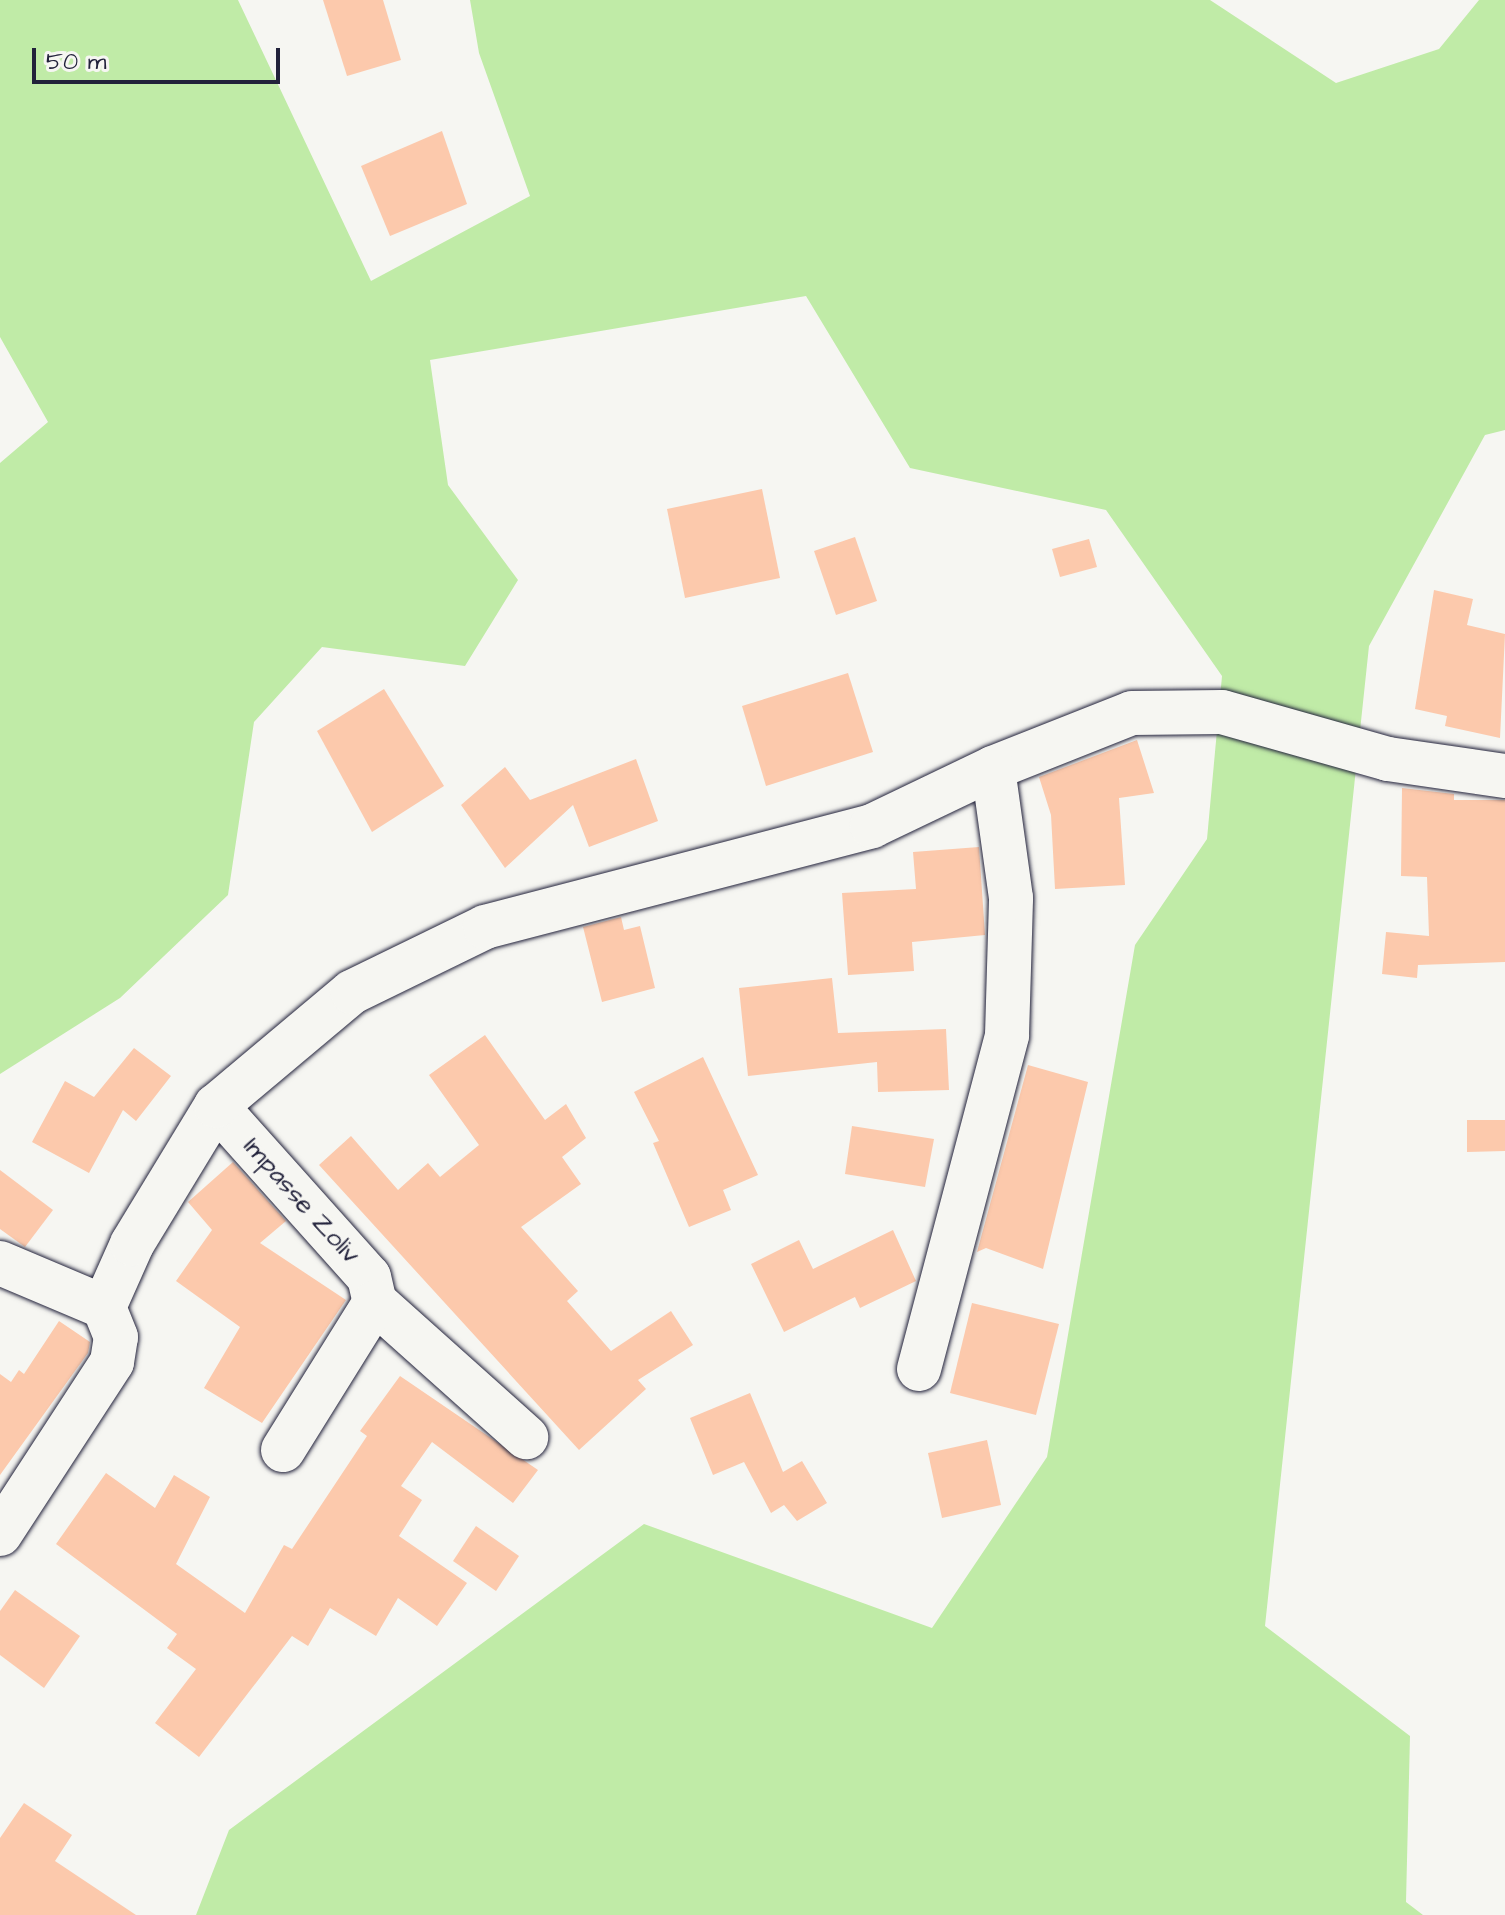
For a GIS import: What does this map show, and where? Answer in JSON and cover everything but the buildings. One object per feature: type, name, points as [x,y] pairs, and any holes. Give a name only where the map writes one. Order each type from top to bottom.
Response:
[{"type":"street","points":[[104,1307],[132,1244],[216,1106],[352,992],[485,927],[872,826],[993,768],[1132,713],[1222,712],[1388,759],[1505,776]]},
{"type":"street","points":[[919,1369],[1007,1035],[1011,898],[993,768]]},
{"type":"street","name":"Impasse Zoliv","points":[[216,1106],[369,1277],[375,1302],[526,1437]]},
{"type":"street","points":[[0,1263],[104,1307],[116,1337],[112,1362],[0,1534]]},
{"type":"street","points":[[283,1450],[375,1302]]},
{"type":"green space","points":[[0,0],[238,0],[371,281],[530,196],[479,53],[470,0],[1210,0],[1336,83],[1439,49],[1479,0],[1505,0],[1505,430],[1485,435],[1369,646],[1265,1626],[1410,1736],[1406,1902],[1423,1915],[196,1915],[229,1830],[644,1524],[932,1628],[1047,1457],[1135,945],[1207,839],[1222,676],[1106,510],[910,468],[806,296],[430,360],[448,485],[518,580],[465,666],[322,647],[254,722],[228,895],[120,998],[0,1074],[0,463],[48,422],[0,337]]}]
